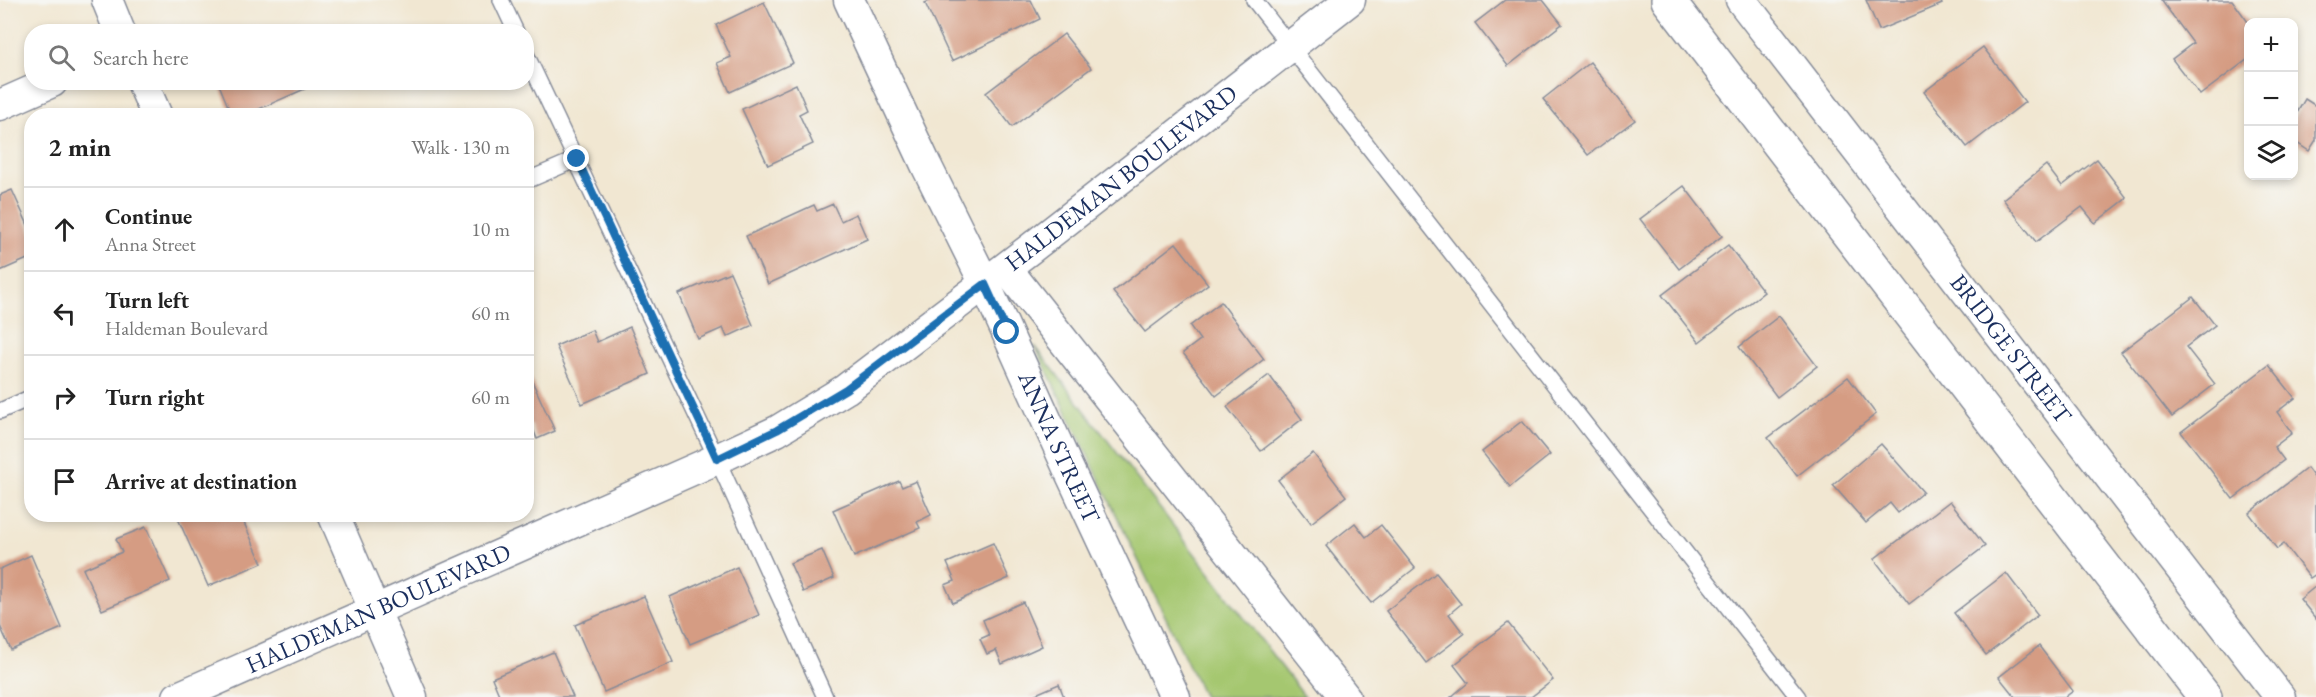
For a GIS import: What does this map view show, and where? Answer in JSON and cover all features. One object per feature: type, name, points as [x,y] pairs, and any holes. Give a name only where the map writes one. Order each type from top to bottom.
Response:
[{"type":"main road","points":[[1668,0],[2205,697]]},
{"type":"street","points":[[107,0],[117,24]]},
{"type":"street","name":"ANNA STREET","points":[[849,0],[927,167],[995,276],[1345,697]]},
{"type":"street","name":"HALDEMAN BOULEVARD","points":[[178,697],[717,459],[777,430],[846,389],[1350,0]]},
{"type":"street","name":"BRIDGE STREET","points":[[1741,0],[2280,697]]},
{"type":"street","points":[[0,105],[34,90]]},
{"type":"street","points":[[146,90],[153,108]]},
{"type":"street","name":"ANNA STREET","points":[[995,276],[1068,468],[1175,697]]},
{"type":"street","points":[[336,522],[412,697]]},
{"type":"lane","points":[[501,0],[512,24]]},
{"type":"lane","points":[[1254,0],[1798,697]]},
{"type":"lane","points":[[534,70],[717,459],[825,697]]},
{"type":"lane","points":[[534,178],[577,159]]},
{"type":"lane","points":[[0,411],[24,400]]},
{"type":"green space","points":[[1035,346],[1305,697],[1204,697]]},
{"type":"building","points":[[932,0],[1031,0],[1040,19],[952,61],[925,3]]},
{"type":"building","points":[[1505,0],[1543,0],[1562,24],[1508,66],[1475,23]]},
{"type":"building","points":[[1866,0],[1940,0],[1942,4],[1879,30]]},
{"type":"building","points":[[2161,0],[2206,0],[2207,2],[2209,0],[2232,0],[2245,18],[2244,62],[2200,95],[2172,59],[2193,43]]},
{"type":"building","points":[[764,2],[793,63],[730,92],[717,63],[731,57],[716,25]]},
{"type":"building","points":[[1064,34],[1091,68],[1012,127],[986,93]]},
{"type":"building","points":[[1983,47],[2025,102],[1967,147],[1924,92]]},
{"type":"building","points":[[1590,62],[1635,120],[1588,155],[1543,99]]},
{"type":"building","points":[[796,84],[807,110],[799,114],[813,144],[768,165],[742,109]]},
{"type":"building","points":[[221,90],[302,90],[261,108],[229,108]]},
{"type":"building","points":[[2305,99],[2316,106],[2316,140],[2309,151],[2298,144],[2298,111]]},
{"type":"building","points":[[2097,159],[2127,198],[2095,223],[2082,207],[2036,242],[2003,199],[2046,165],[2062,186]]},
{"type":"building","points":[[1684,186],[1722,236],[1679,269],[1640,219]]},
{"type":"building","points":[[12,190],[24,216],[24,260],[0,271],[0,195]]},
{"type":"building","points":[[833,204],[841,221],[856,214],[867,239],[768,284],[746,236],[814,205],[817,211]]},
{"type":"building","points":[[1176,243],[1208,284],[1145,332],[1113,292]]},
{"type":"building","points":[[1728,245],[1764,292],[1699,342],[1662,295]]},
{"type":"building","points":[[730,272],[753,325],[727,337],[723,328],[698,339],[679,294]]},
{"type":"building","points":[[2193,297],[2215,325],[2186,347],[2215,384],[2172,417],[2121,352]]},
{"type":"building","points":[[1221,302],[1264,359],[1216,396],[1183,353],[1200,340],[1190,326]]},
{"type":"building","points":[[1779,316],[1817,366],[1777,397],[1739,347]]},
{"type":"building","points":[[630,327],[650,374],[582,404],[556,346],[592,330],[597,342]]},
{"type":"building","points":[[2269,365],[2295,398],[2277,412],[2292,433],[2274,447],[2284,460],[2233,499],[2181,432]]},
{"type":"building","points":[[1269,375],[1302,419],[1261,451],[1227,407]]},
{"type":"building","points":[[1848,377],[1876,414],[1797,476],[1768,438]]},
{"type":"building","points":[[534,385],[555,431],[537,439],[534,432]]},
{"type":"building","points":[[1522,421],[1550,455],[1510,487],[1482,452]]},
{"type":"building","points":[[1881,444],[1923,492],[1898,513],[1890,503],[1866,523],[1833,485]]},
{"type":"building","points":[[1313,453],[1346,496],[1311,523],[1278,480]]},
{"type":"building","points":[[2307,468],[2316,480],[2316,574],[2310,578],[2284,544],[2277,549],[2249,513]]},
{"type":"building","points":[[899,481],[902,487],[916,481],[931,515],[917,522],[920,528],[854,557],[833,510]]},
{"type":"building","points":[[1950,501],[1985,546],[1909,604],[1874,559]]},
{"type":"building","points":[[180,522],[244,522],[262,563],[208,586]]},
{"type":"building","points":[[1355,523],[1366,537],[1381,525],[1415,568],[1371,603],[1326,546]]},
{"type":"building","points":[[146,527],[170,581],[102,610],[83,569],[122,552],[116,539]]},
{"type":"building","points":[[993,543],[1009,578],[953,603],[945,585],[955,581],[947,563]]},
{"type":"building","points":[[822,550],[834,578],[803,592],[790,563]]},
{"type":"building","points":[[31,555],[62,628],[11,650],[0,626],[0,569]]},
{"type":"building","points":[[737,567],[759,615],[690,644],[670,597]]},
{"type":"building","points":[[1436,573],[1461,604],[1449,614],[1464,634],[1426,663],[1386,611]]},
{"type":"building","points":[[2006,573],[2038,615],[1986,655],[1954,613]]},
{"type":"building","points":[[2316,586],[2316,619],[2300,599]]},
{"type":"building","points":[[644,596],[673,662],[604,692],[575,625]]},
{"type":"building","points":[[1023,602],[1042,646],[1002,664],[996,650],[987,654],[980,639],[989,635],[983,620]]},
{"type":"building","points":[[1508,623],[1553,680],[1531,697],[1451,697],[1468,683],[1454,665]]},
{"type":"building","points":[[2039,646],[2073,691],[2065,697],[2015,697],[1999,677]]},
{"type":"building","points":[[553,652],[573,697],[500,697],[492,678]]},
{"type":"building","points":[[1059,684],[1064,697],[1029,697]]},
{"type":"route","points":[[577,159],[717,459],[777,430],[846,389],[985,284],[1007,332]]}]
